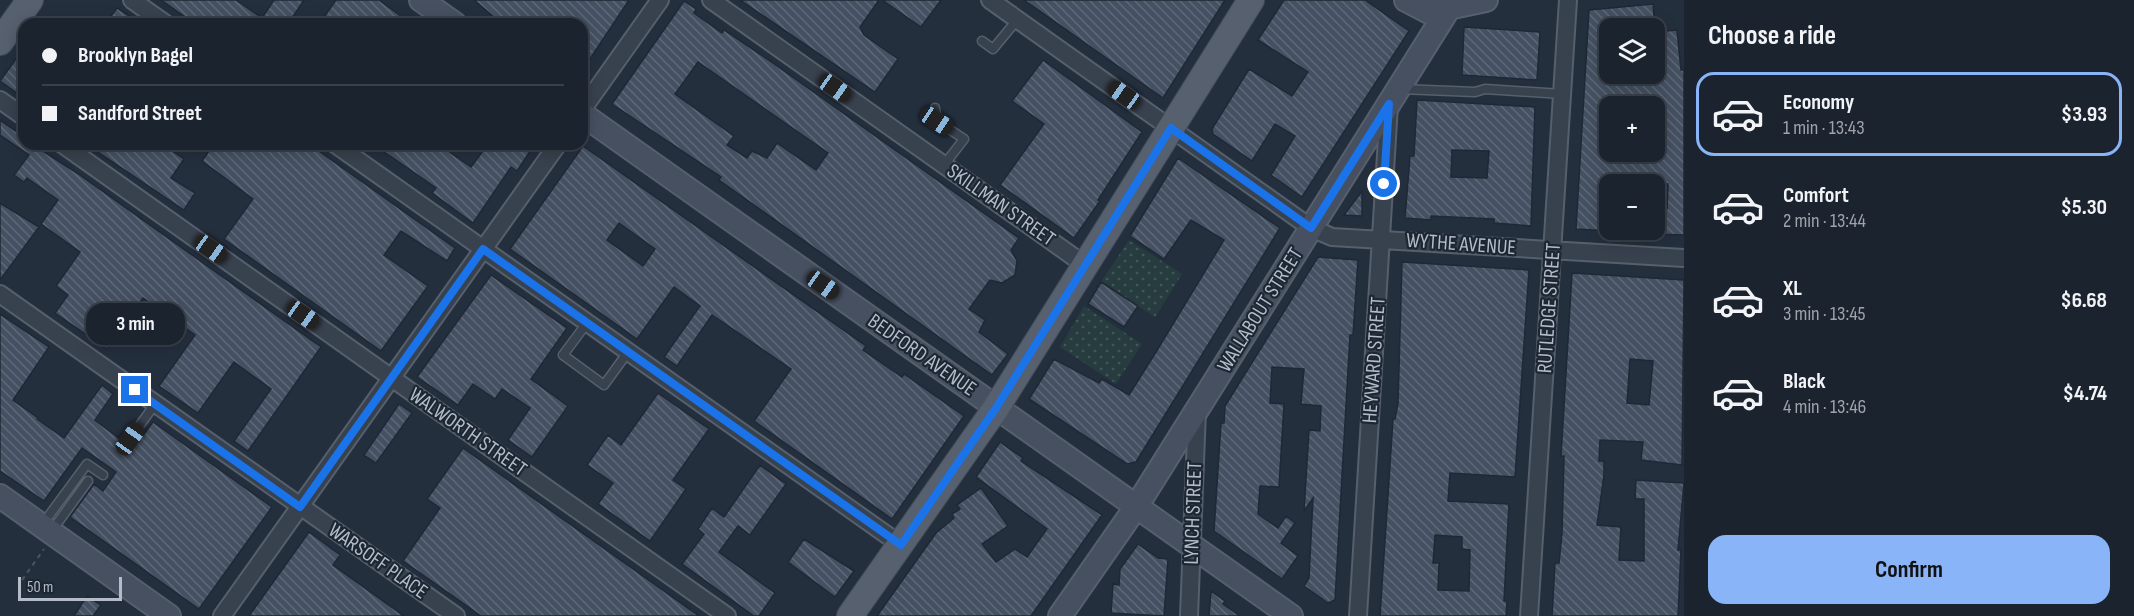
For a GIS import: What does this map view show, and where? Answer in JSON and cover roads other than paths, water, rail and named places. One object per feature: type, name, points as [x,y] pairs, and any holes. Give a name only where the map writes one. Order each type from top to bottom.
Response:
[{"type":"main road","points":[[0,42],[30,0]]},
{"type":"main road","points":[[421,0],[446,18]]},
{"type":"main road","points":[[850,616],[996,408],[1251,0]]},
{"type":"main road","points":[[1406,0],[1429,12],[1452,3],[1486,0]]},
{"type":"main road","name":"WALLABOUT STREET","points":[[1060,616],[1136,507],[1452,3]]},
{"type":"main road","name":"BEDFORD AVENUE","points":[[588,116],[1192,545],[1208,560],[1291,616]]},
{"type":"main road","points":[[0,496],[169,616]]},
{"type":"street","points":[[132,0],[158,18]]},
{"type":"street","points":[[588,103],[660,0]]},
{"type":"street","name":"SKILLMAN STREET","points":[[711,0],[1085,265]]},
{"type":"street","name":"WYTHE AVENUE","points":[[990,0],[1311,228],[1332,237],[1684,258]]},
{"type":"street","name":"RUTLEDGE STREET","points":[[1529,616],[1568,0]]},
{"type":"street","name":"HEYWARD STREET","points":[[1358,616],[1381,239],[1394,96]]},
{"type":"street","points":[[0,100],[18,113]]},
{"type":"street","name":"WALWORTH STREET","points":[[70,150],[727,616]]},
{"type":"street","points":[[343,150],[901,545]]},
{"type":"street","points":[[222,616],[554,150]]},
{"type":"street","name":"WARSOFF PLACE","points":[[0,294],[456,616]]},
{"type":"street","name":"LYNCH STREET","points":[[1189,616],[1197,409]]},
{"type":"lane","points":[[982,40],[993,49],[1017,20]]},
{"type":"lane","points":[[1394,96],[1475,92],[1485,89],[1562,94]]},
{"type":"lane","points":[[935,108],[937,121],[964,139],[944,165]]},
{"type":"lane","points":[[587,323],[563,356],[604,385],[628,352]]},
{"type":"lane","points":[[130,439],[155,404]]},
{"type":"lane","points":[[49,530],[87,464],[103,475]]},
{"type":"lane","points":[[49,530],[88,481]]}]
